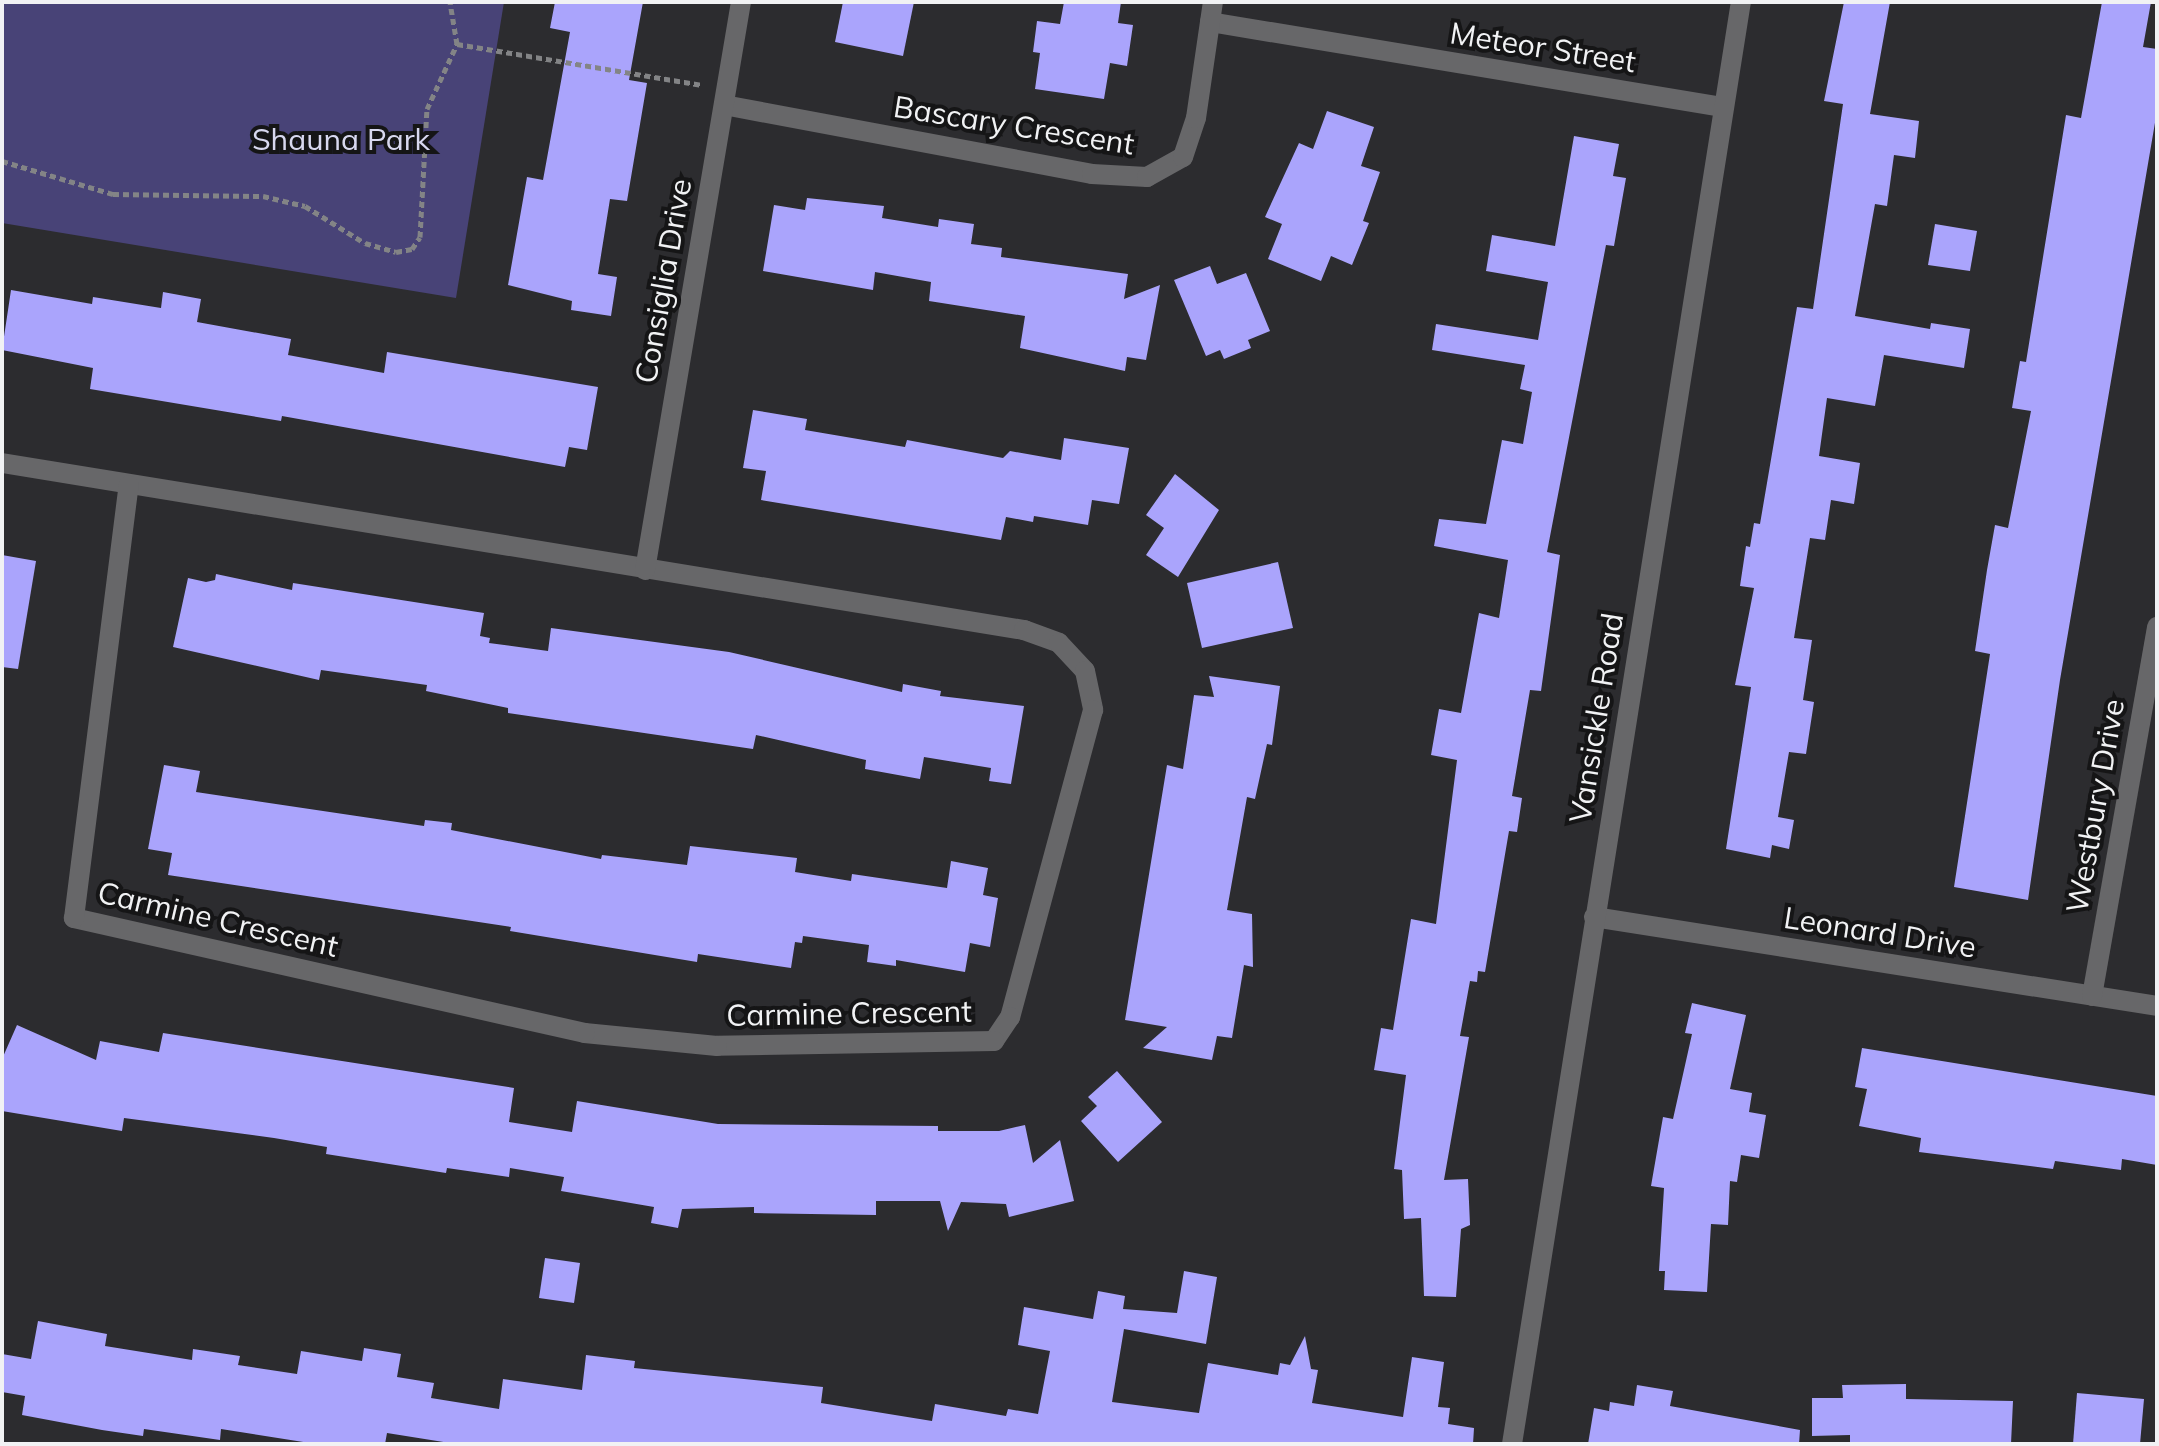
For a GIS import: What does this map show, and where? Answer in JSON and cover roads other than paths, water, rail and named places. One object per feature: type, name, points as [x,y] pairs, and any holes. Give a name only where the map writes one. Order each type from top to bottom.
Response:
[{"type":"street","name":"Consiglia Drive","points":[[645,570],[741,2]]},
{"type":"street","name":"Vansickle Road","points":[[1512,1444],[1741,2]]},
{"type":"street","name":"Bascary Crescent","points":[[725,96],[1092,174],[1147,177],[1183,157],[1196,118],[1212,12]]},
{"type":"street","name":"Meteor Street","points":[[1212,12],[1723,107]]},
{"type":"street","name":"Carmine Crescent","points":[[2,463],[1024,630],[1059,643],[1085,671],[1093,710],[1010,1017],[994,1041],[717,1046],[585,1033],[74,918],[129,485]]},
{"type":"street","name":"Westbury Drive","points":[[2092,996],[2157,627]]},
{"type":"street","name":"Leonard Drive","points":[[1594,917],[2157,1006]]},
{"type":"park label","name":"Shauna Park","points":[[341,139]]}]
